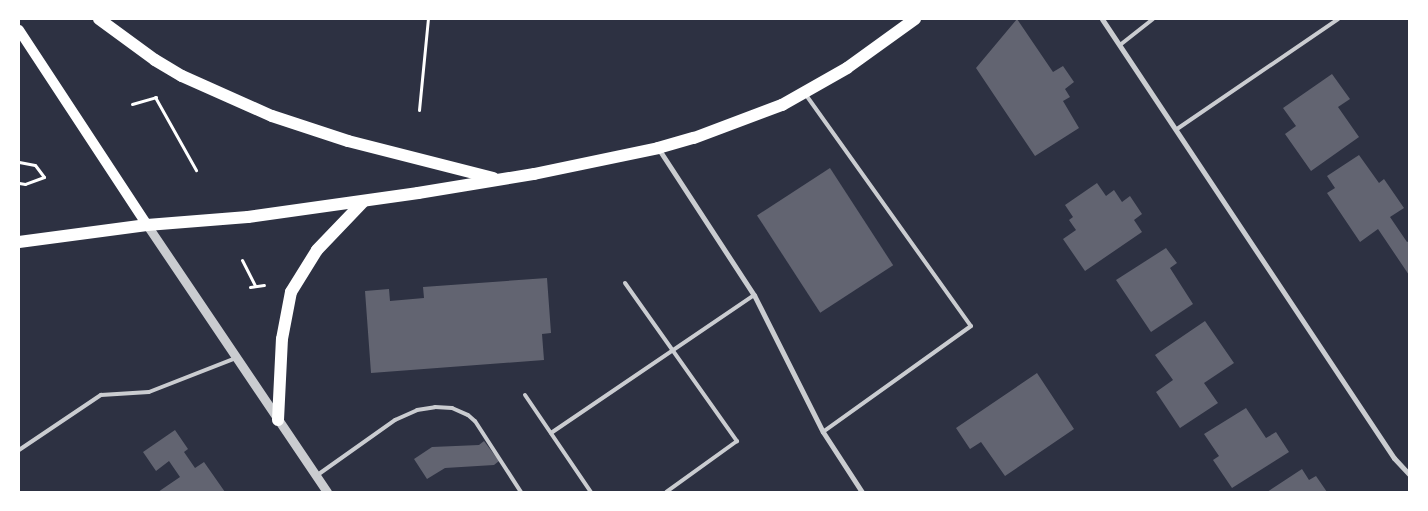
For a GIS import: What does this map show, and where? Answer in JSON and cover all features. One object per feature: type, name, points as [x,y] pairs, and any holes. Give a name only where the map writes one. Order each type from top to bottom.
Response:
[{"type":"main road","points":[[99,19],[155,60],[182,76],[272,116],[348,141],[498,179]]},
{"type":"main road","points":[[19,242],[147,225],[248,217],[364,201],[498,179],[658,148],[755,116],[804,93],[855,63],[915,19]]},
{"type":"main road","points":[[19,30],[147,225]]},
{"type":"main road","points":[[278,420],[284,322],[291,292],[317,250],[364,201]]},
{"type":"street","points":[[1102,19],[1177,129],[1394,458],[1409,474]]},
{"type":"street","points":[[658,148],[754,295],[823,432],[862,492]]},
{"type":"street","points":[[147,225],[327,492]]},
{"type":"lane","points":[[1120,45],[1153,19]]},
{"type":"lane","points":[[1177,129],[1338,19]]},
{"type":"lane","points":[[804,93],[971,326],[823,432]]},
{"type":"lane","points":[[625,283],[737,441],[666,492]]},
{"type":"lane","points":[[551,433],[754,295]]},
{"type":"lane","points":[[19,450],[101,394],[149,392],[236,358]]},
{"type":"lane","points":[[525,395],[591,492]]},
{"type":"lane","points":[[316,476],[395,420],[417,410],[435,407],[452,408],[468,415],[475,421],[521,492]]},
{"type":"path","points":[[419,110],[428,19]]},
{"type":"path","points":[[132,104],[162,96]]},
{"type":"path","points":[[155,98],[196,170]]},
{"type":"path","points":[[19,162],[35,165],[44,177],[19,184]]},
{"type":"path","points":[[242,260],[255,286],[250,287]]},
{"type":"building","points":[[1017,19],[1053,72],[1063,66],[1074,82],[1065,89],[1070,97],[1063,101],[1079,128],[1035,156],[976,68]]},
{"type":"building","points":[[1332,74],[1350,99],[1338,107],[1359,137],[1311,171],[1285,134],[1296,126],[1283,108]]},
{"type":"building","points":[[1359,155],[1379,183],[1384,179],[1404,208],[1390,217],[1407,242],[1409,241],[1409,275],[1378,229],[1360,242],[1327,193],[1335,188],[1327,176]]},
{"type":"building","points":[[830,168],[893,265],[820,313],[757,215]]},
{"type":"building","points":[[1097,183],[1106,196],[1114,190],[1122,202],[1130,196],[1142,214],[1134,220],[1142,232],[1085,271],[1063,239],[1076,230],[1069,220],[1073,217],[1065,205]]},
{"type":"building","points":[[1166,248],[1177,263],[1170,268],[1193,304],[1151,332],[1116,280]]},
{"type":"building","points":[[547,278],[551,333],[542,334],[544,360],[371,373],[365,291],[389,289],[390,301],[424,298],[423,287]]},
{"type":"building","points":[[1205,321],[1234,363],[1204,383],[1218,403],[1180,428],[1156,392],[1173,380],[1155,355]]},
{"type":"building","points":[[1037,373],[1074,429],[1005,476],[981,442],[970,449],[956,428]]},
{"type":"building","points":[[1246,408],[1266,438],[1276,432],[1289,452],[1232,488],[1213,460],[1219,456],[1204,434]]},
{"type":"building","points":[[175,430],[188,449],[184,452],[195,468],[204,462],[225,492],[158,492],[180,477],[169,461],[156,471],[143,452]]},
{"type":"building","points":[[484,441],[499,461],[494,465],[445,468],[427,479],[414,459],[432,447],[479,445]]},
{"type":"building","points":[[1302,469],[1309,480],[1316,476],[1327,492],[1267,492]]}]
